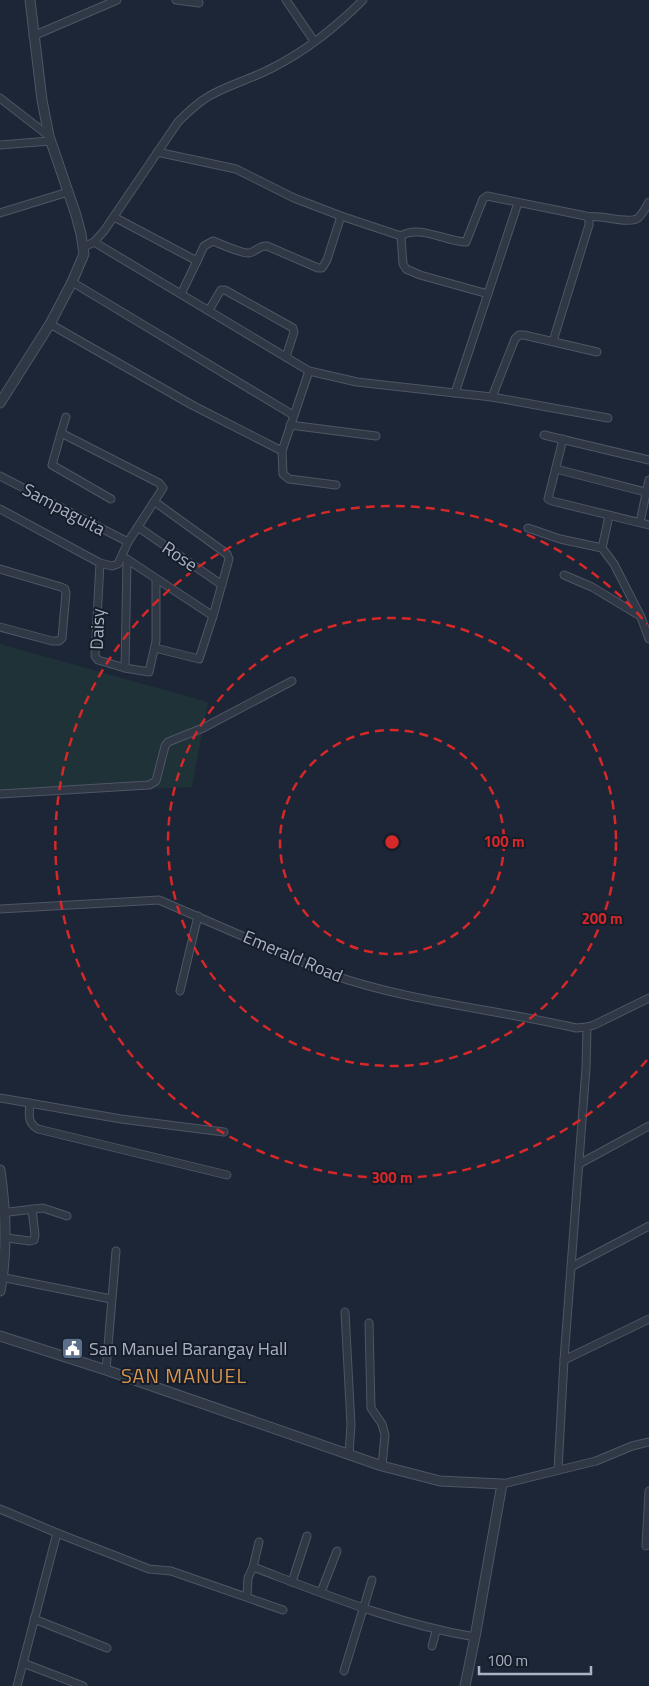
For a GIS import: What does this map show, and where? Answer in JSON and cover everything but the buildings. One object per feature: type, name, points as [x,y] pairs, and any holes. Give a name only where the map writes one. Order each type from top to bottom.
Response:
[{"type":"street","points":[[0,403],[50,324],[82,260],[84,247],[68,192],[49,138],[42,100],[30,0]]},
{"type":"street","points":[[34,36],[117,0]]},
{"type":"street","points":[[176,0],[199,3]]},
{"type":"street","points":[[286,0],[314,41]]},
{"type":"street","points":[[84,247],[94,242],[114,217],[178,122],[191,108],[211,95],[274,67],[344,20],[364,0]]},
{"type":"street","points":[[0,98],[49,138]]},
{"type":"street","points":[[0,145],[49,138]]},
{"type":"street","points":[[157,152],[236,169],[294,198],[401,236],[418,232],[466,242],[485,197],[587,217],[597,216],[635,220],[649,202]]},
{"type":"street","points":[[0,213],[68,192]]},
{"type":"street","points":[[455,393],[518,202]]},
{"type":"street","points":[[181,294],[204,246],[213,241],[244,253],[268,246],[318,268],[322,268],[327,260],[341,216]]},
{"type":"street","points":[[114,217],[197,261]]},
{"type":"street","points":[[553,341],[589,225],[587,217]]},
{"type":"street","points":[[401,236],[403,264],[406,269],[488,294]]},
{"type":"street","points":[[94,242],[309,371],[357,382],[492,396],[608,418]]},
{"type":"street","points":[[72,282],[293,415]]},
{"type":"street","points":[[209,310],[220,290],[225,290],[293,328],[294,332],[286,357]]},
{"type":"street","points":[[50,324],[192,405],[282,451]]},
{"type":"street","points":[[492,396],[515,339],[519,335],[597,352]]},
{"type":"street","points":[[309,371],[282,451],[282,470],[285,477],[336,486]]},
{"type":"street","points":[[66,417],[52,465],[111,499]]},
{"type":"street","points":[[290,425],[376,436]]},
{"type":"street","points":[[61,434],[159,483],[163,488],[128,542],[125,558],[125,668]]},
{"type":"street","points":[[544,435],[649,460]]},
{"type":"street","points":[[563,439],[548,499],[609,516],[649,524]]},
{"type":"street","points":[[556,469],[648,493]]},
{"type":"street","name":"Sampaguita","points":[[0,476],[128,542]]},
{"type":"street","points":[[640,522],[648,493],[649,480]]},
{"type":"street","points":[[155,502],[227,554],[229,559],[214,616],[199,659],[155,648]]},
{"type":"street","points":[[0,509],[100,563],[117,566],[125,558]]},
{"type":"street","points":[[602,548],[609,516]]},
{"type":"street","name":"Rose","points":[[138,527],[222,585]]},
{"type":"street","points":[[528,528],[560,539],[602,548],[614,564],[641,617],[649,639]]},
{"type":"street","points":[[125,558],[214,616]]},
{"type":"street","name":"Daisy","points":[[100,563],[95,656],[98,660],[125,668],[149,672],[155,648],[156,579]]},
{"type":"street","points":[[0,569],[61,587],[66,590],[66,596],[62,638],[59,641],[52,641],[0,627]]},
{"type":"street","points":[[564,575],[592,587],[641,617]]},
{"type":"street","points":[[0,794],[149,785],[156,780],[165,746],[168,742],[203,728],[292,681]]},
{"type":"street","name":"Emerald Road","points":[[0,909],[153,900],[165,902],[330,974],[366,986],[576,1028],[587,1027]]},
{"type":"street","points":[[180,991],[198,916]]},
{"type":"street","points":[[558,1470],[564,1360],[586,1068],[587,1027],[649,998]]},
{"type":"street","points":[[0,1098],[121,1119],[224,1132]]},
{"type":"street","points":[[30,1104],[31,1124],[38,1129],[227,1175]]},
{"type":"street","points":[[579,1164],[649,1126]]},
{"type":"street","points":[[0,1170],[2,1213],[7,1238],[0,1291]]},
{"type":"street","points":[[7,1238],[34,1240],[32,1209]]},
{"type":"street","points":[[2,1213],[48,1209],[67,1216]]},
{"type":"street","points":[[571,1267],[649,1226]]},
{"type":"street","points":[[106,1370],[116,1252]]},
{"type":"street","points":[[1,1277],[112,1299]]},
{"type":"street","points":[[345,1312],[351,1425],[350,1454]]},
{"type":"street","points":[[564,1360],[649,1319]]},
{"type":"street","points":[[369,1323],[371,1408],[382,1424],[385,1435],[382,1466]]},
{"type":"street","points":[[0,1336],[106,1370],[382,1466],[440,1482],[502,1484],[596,1461],[632,1446],[649,1442]]},
{"type":"street","points":[[464,1686],[475,1637],[502,1484]]},
{"type":"street","points":[[646,1546],[649,1491]]},
{"type":"street","points":[[0,1509],[149,1569],[171,1571],[283,1610]]},
{"type":"street","points":[[17,1686],[57,1533]]},
{"type":"street","points":[[292,1582],[307,1536]]},
{"type":"street","points":[[247,1597],[248,1578],[253,1567],[259,1542]]},
{"type":"street","points":[[321,1592],[336,1551]]},
{"type":"street","points":[[253,1567],[364,1609],[436,1631],[475,1637]]},
{"type":"street","points":[[344,1671],[372,1580]]},
{"type":"street","points":[[34,1618],[107,1648]]},
{"type":"street","points":[[432,1646],[436,1631]]},
{"type":"street","points":[[23,1663],[83,1686]]},
{"type":"green space","points":[[0,644],[208,702],[192,787],[0,796]]},
{"type":"place","name":"San Manuel Barangay Hall","points":[[73,1348]]},
{"type":"district","name":"SAN MANUEL","points":[[184,1375]]}]
